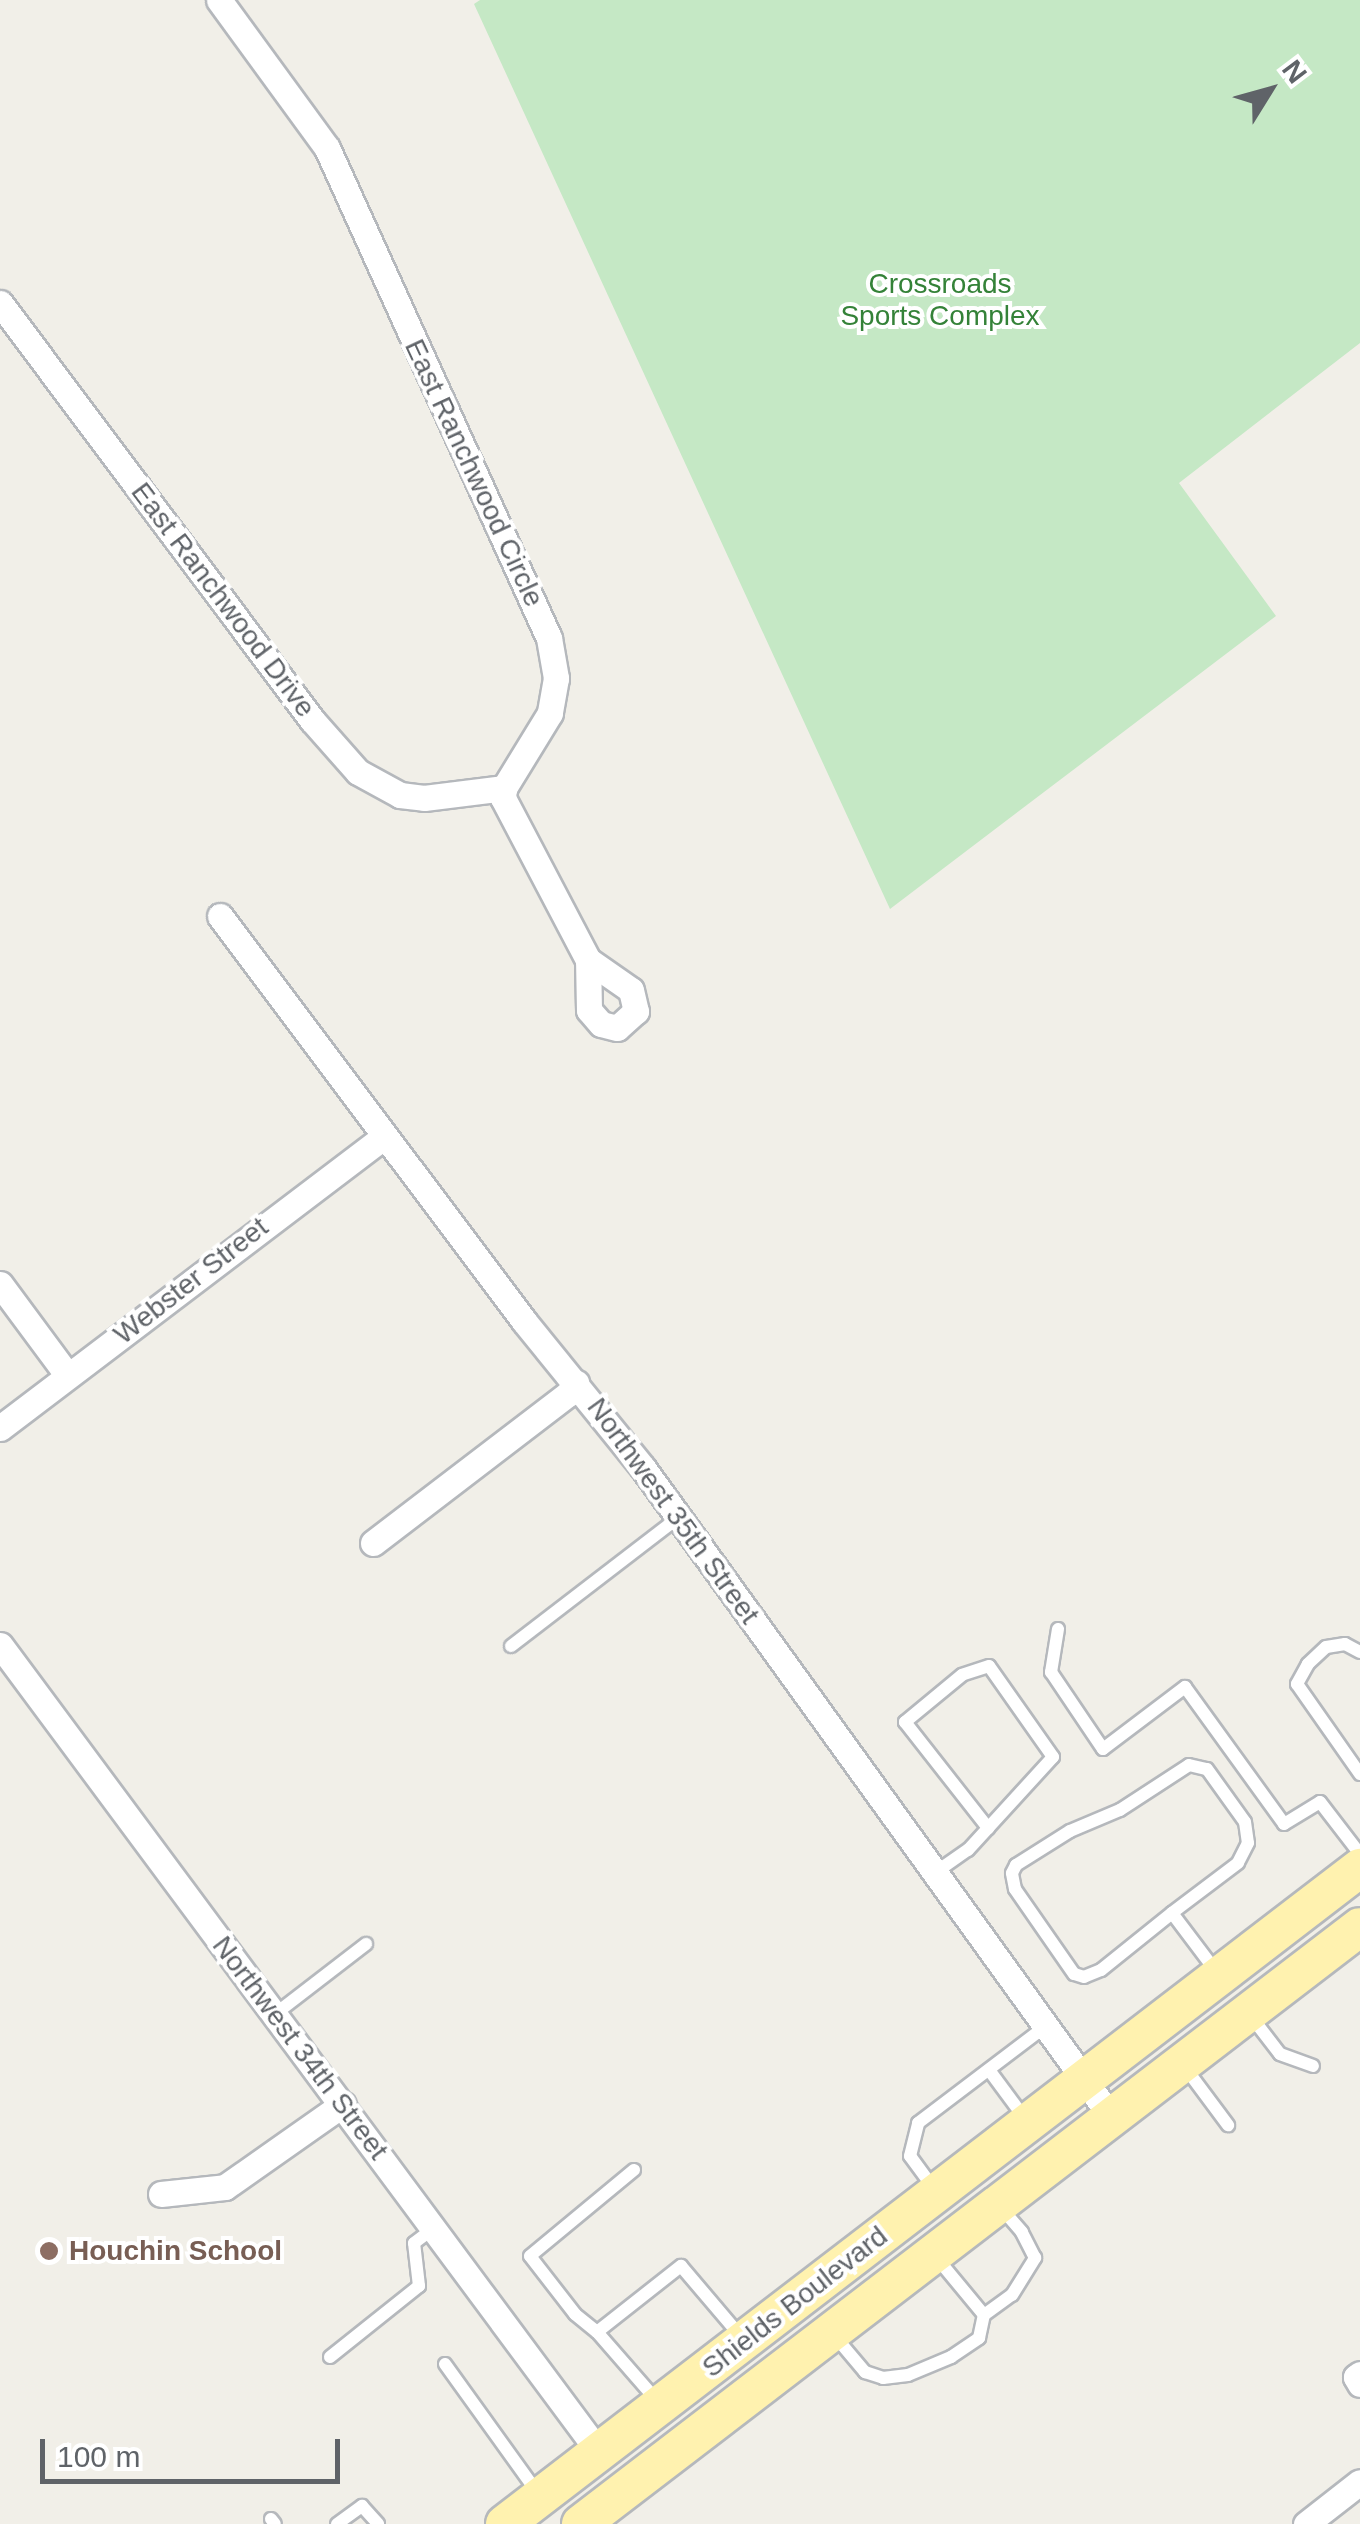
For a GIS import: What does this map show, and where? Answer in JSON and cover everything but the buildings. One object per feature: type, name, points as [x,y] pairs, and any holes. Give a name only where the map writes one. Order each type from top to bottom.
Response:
[{"type":"main road","name":"Shields Boulevard","points":[[505,2524],[1360,1868]]},
{"type":"main road","name":"Shields Boulevard","points":[[581,2524],[1248,2013],[1355,1941]]},
{"type":"street","name":"East Ranchwood Circle","points":[[220,0],[326,148],[549,638],[556,678],[550,713],[504,788]]},
{"type":"street","name":"East Ranchwood Drive","points":[[0,303],[312,720],[358,772],[400,795],[424,798],[504,788]]},
{"type":"street","points":[[504,788],[505,808],[588,960]]},
{"type":"street","name":"Northwest 35th Street","points":[[220,916],[384,1138],[679,1517],[1112,2118]]},
{"type":"street","name":"Webster Street","points":[[0,1428],[384,1138]]},
{"type":"street","points":[[0,1284],[68,1376]]},
{"type":"street","points":[[372,1543],[568,1394],[576,1383]]},
{"type":"street","name":"Northwest 34th Street","points":[[0,1646],[600,2452]]},
{"type":"street","points":[[161,2194],[225,2187],[343,2104]]},
{"type":"street","points":[[1360,2374],[1356,2377],[1360,2384]]},
{"type":"street","points":[[1306,2524],[1360,2482]]},
{"type":"lane","points":[[511,1646],[679,1517]]},
{"type":"lane","points":[[1058,1629],[1051,1672],[1103,1748],[1184,1687],[1284,1824],[1320,1802],[1360,1854]]},
{"type":"lane","points":[[1360,1652],[1344,1644],[1326,1648],[1308,1664],[1296,1684],[1360,1774]]},
{"type":"lane","points":[[936,1872],[968,1850],[1054,1757],[990,1666],[962,1675],[905,1722],[988,1828]]},
{"type":"lane","points":[[1188,1765],[1207,1770],[1244,1822],[1248,1844],[1238,1863],[1172,1913],[1084,1977],[1074,1974],[1016,1889],[1012,1873],[1016,1865],[1070,1831],[1120,1810],[1188,1765]]},
{"type":"lane","points":[[1172,1913],[1220,1976]]},
{"type":"lane","points":[[275,2014],[366,1944]]},
{"type":"lane","points":[[1248,2013],[1280,2054],[1314,2066]]},
{"type":"lane","points":[[937,2192],[910,2156],[918,2123],[1046,2026]]},
{"type":"lane","points":[[1182,2064],[1228,2125]]},
{"type":"lane","points":[[988,2070],[1028,2122]]},
{"type":"lane","points":[[634,2170],[530,2256],[575,2314],[597,2332],[661,2404]]},
{"type":"lane","points":[[832,2332],[865,2372],[883,2378],[908,2374],[951,2357],[978,2338],[984,2315],[1012,2295],[1035,2258],[1022,2232],[999,2204]]},
{"type":"lane","points":[[330,2357],[419,2286],[414,2243],[434,2228]]},
{"type":"lane","points":[[934,2254],[984,2315]]},
{"type":"lane","points":[[597,2332],[681,2266],[744,2341]]},
{"type":"lane","points":[[446,2364],[540,2498]]},
{"type":"lane","points":[[337,2524],[362,2506],[378,2524]]},
{"type":"green space","name":"Crossroads Sports Complex","points":[[480,0],[1360,0],[1360,343],[1179,483],[1276,616],[890,909],[474,4]]},
{"type":"place","name":"Houchin School","points":[[49,2251]]}]
